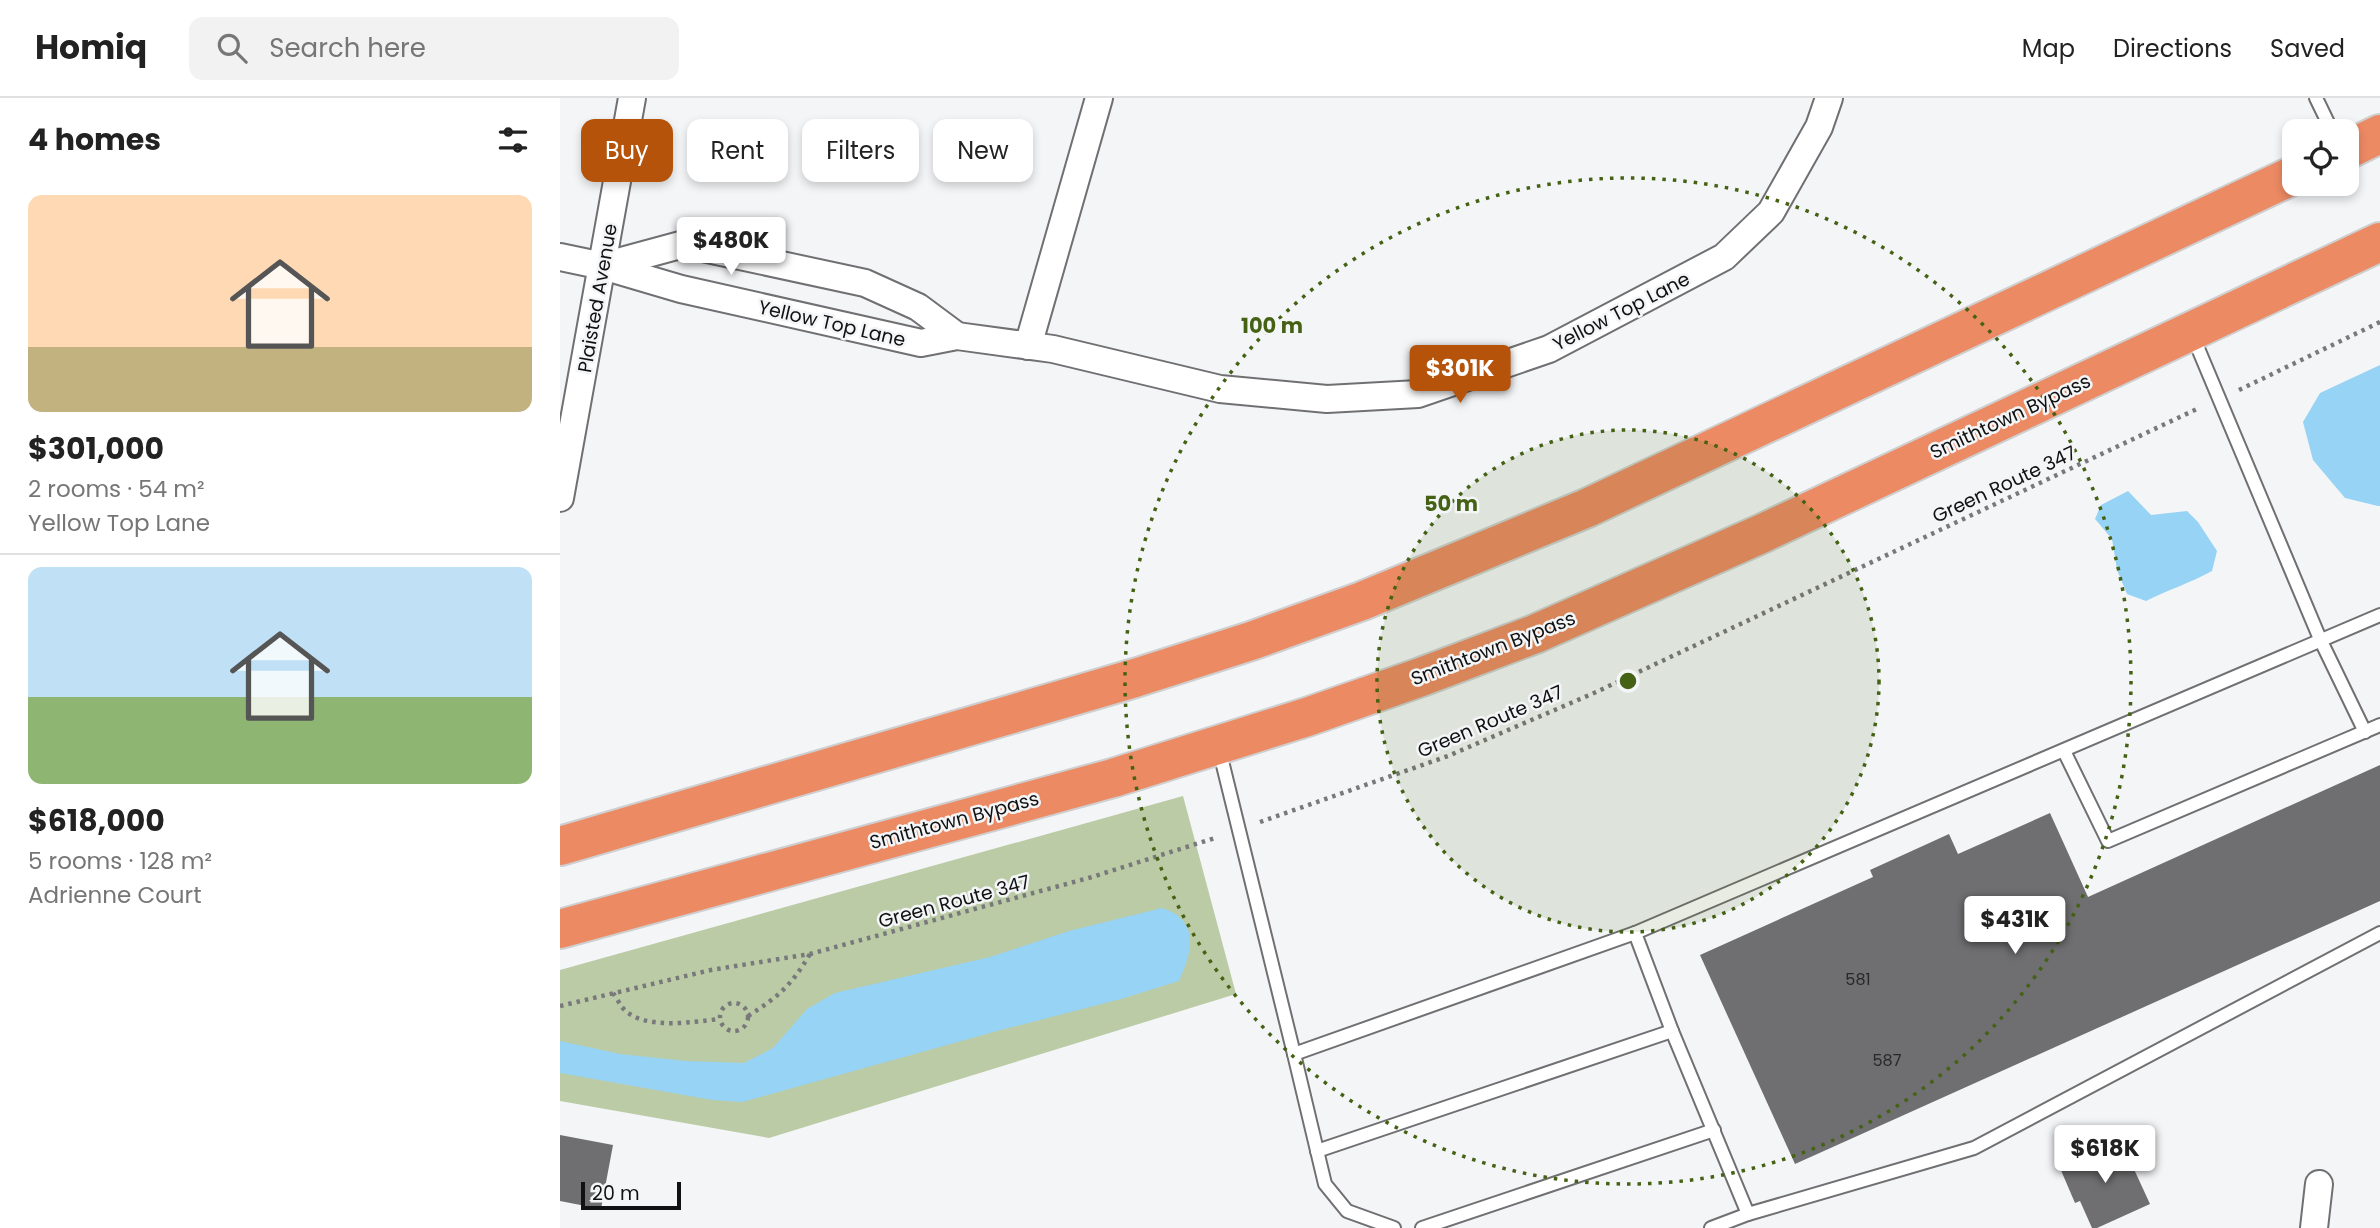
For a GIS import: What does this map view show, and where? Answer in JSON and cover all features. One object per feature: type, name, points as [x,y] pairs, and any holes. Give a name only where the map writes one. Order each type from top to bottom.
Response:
[{"type":"highway","points":[[2359,144],[2380,134]]},
{"type":"highway","points":[[560,846],[1135,678],[1363,601],[1587,508],[2282,181]]},
{"type":"highway","name":"Smithtown Bypass","points":[[560,929],[1113,778],[1421,677],[1547,629],[1761,534],[2380,242]]},
{"type":"street","name":"Plaisted Avenue","points":[[560,498],[632,98]]},
{"type":"street","points":[[1028,346],[1099,98]]},
{"type":"street","name":"Yellow Top Lane","points":[[603,266],[681,289],[921,343],[957,336],[1053,349],[1220,389],[1327,399],[1418,394],[1549,349],[1724,257],[1771,212],[1819,127],[1829,98]]},
{"type":"street","name":"Yellow Top Lane","points":[[603,266],[684,244],[865,283],[918,307],[957,336]]},
{"type":"street","points":[[560,257],[603,266]]},
{"type":"street","name":"Yellow Top Lane","points":[[748,304],[759,260]]},
{"type":"street","points":[[2314,1228],[2319,1184]]},
{"type":"lane","points":[[2316,98],[2326,119]]},
{"type":"lane","points":[[2191,331],[2320,639],[2365,732]]},
{"type":"lane","points":[[1294,1054],[1635,933],[2380,615]]},
{"type":"lane","points":[[2064,751],[2108,841],[2380,725]]},
{"type":"lane","points":[[1219,745],[1325,1184],[1348,1211],[1394,1228]]},
{"type":"lane","points":[[1635,933],[1672,1031],[1748,1214]]},
{"type":"lane","points":[[1711,1228],[1748,1214],[1973,1147],[2380,933]]},
{"type":"lane","points":[[1317,1151],[1672,1031]]},
{"type":"lane","points":[[1423,1228],[1714,1130]]},
{"type":"path","name":"Green Route 347","points":[[560,1006],[711,970],[810,954],[1092,877],[1239,830],[1448,755],[1594,693],[2380,322]]},
{"type":"path","points":[[748,1016],[741,1004],[731,1003],[723,1007],[719,1020],[724,1028],[737,1031],[745,1025],[748,1016],[778,997],[799,974],[810,954]]},
{"type":"path","points":[[614,992],[623,1009],[641,1019],[672,1024],[719,1020]]},
{"type":"green space","points":[[1183,796],[1236,994],[769,1138],[560,1101],[560,970]]},
{"type":"water","points":[[2380,365],[2378,506],[2345,498],[2313,460],[2303,422],[2320,393]]},
{"type":"water","points":[[2128,491],[2151,515],[2187,511],[2198,522],[2217,551],[2212,571],[2146,601],[2127,594],[2117,570],[2112,539],[2095,519],[2101,505]]},
{"type":"water","points":[[1162,908],[1176,915],[1184,923],[1190,939],[1186,965],[1179,981],[1121,999],[742,1102],[712,1100],[560,1073],[560,1041],[620,1054],[686,1061],[744,1063],[773,1048],[807,1009],[835,993],[990,957],[1069,931]]},
{"type":"building","points":[[2380,765],[2380,901],[1795,1164],[1700,955],[1873,877],[1870,870],[1949,834],[1958,854],[2050,813],[2088,897]]},
{"type":"building","points":[[560,1135],[613,1145],[601,1209],[560,1201]]},
{"type":"building","points":[[2121,1141],[2150,1204],[2092,1228],[2080,1201],[2075,1203],[2060,1168]]}]
